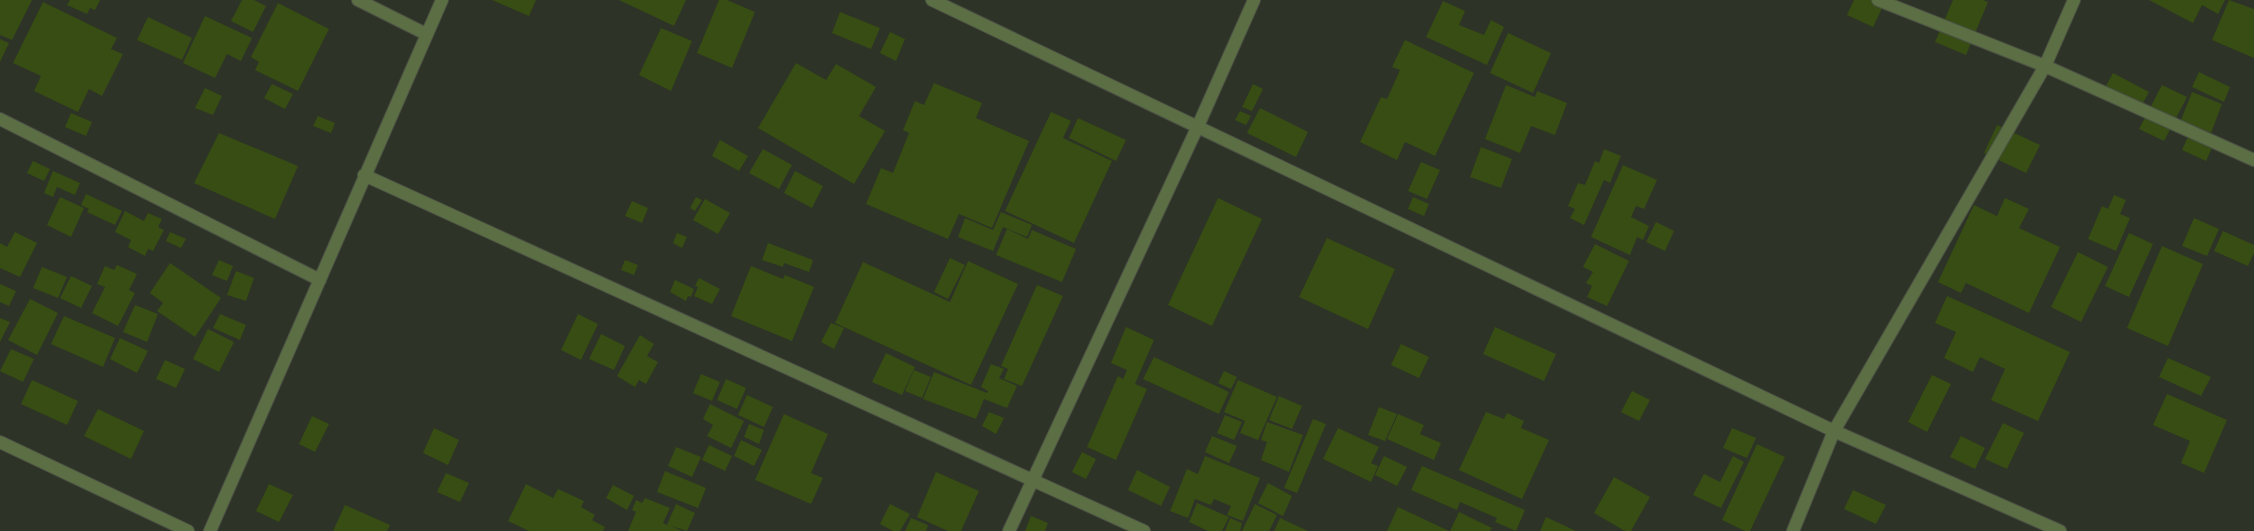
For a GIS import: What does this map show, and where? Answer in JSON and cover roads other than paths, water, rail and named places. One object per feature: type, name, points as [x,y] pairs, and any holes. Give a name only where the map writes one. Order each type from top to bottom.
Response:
[{"type":"street","points":[[358,0],[426,34]]},
{"type":"street","points":[[210,531],[442,0]]},
{"type":"street","points":[[932,0],[1834,431],[2060,531]]},
{"type":"street","points":[[1010,531],[1198,126],[1254,0]]},
{"type":"street","points":[[1878,0],[2045,66],[2254,160]]},
{"type":"street","points":[[1793,531],[1834,431],[2045,66],[2074,0]]},
{"type":"street","points":[[0,119],[320,280]]},
{"type":"street","points":[[364,175],[1144,531]]},
{"type":"street","points":[[0,442],[188,531]]}]
